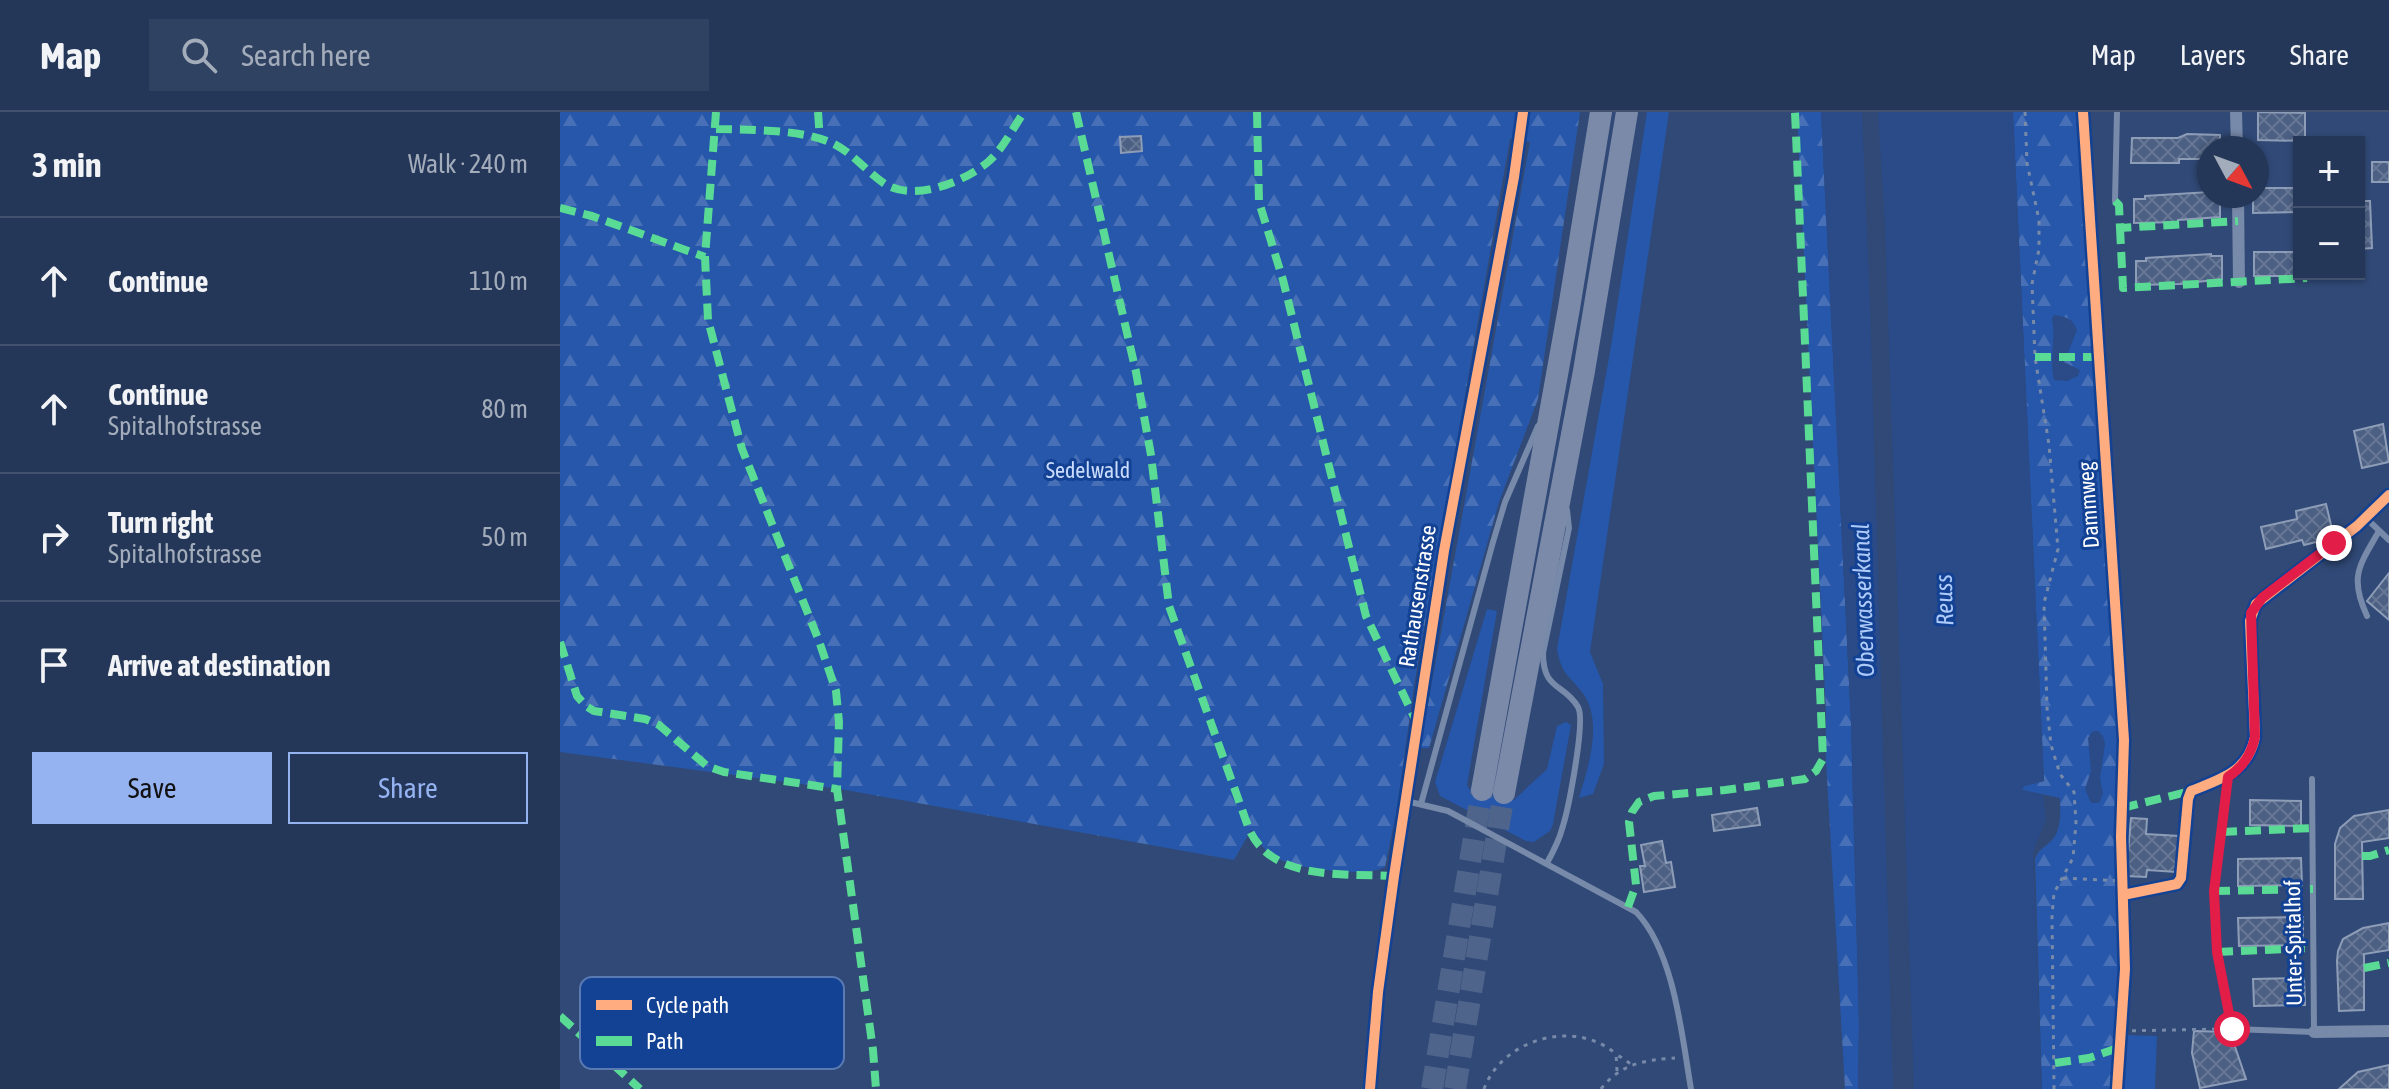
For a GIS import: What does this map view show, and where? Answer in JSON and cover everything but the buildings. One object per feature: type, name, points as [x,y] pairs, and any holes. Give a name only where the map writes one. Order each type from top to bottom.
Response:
[{"type":"highway","points":[[1601,112],[1493,791],[1564,487],[1627,112]]},
{"type":"street","name":"Rathausenstrasse","points":[[1370,1089],[1378,992],[1444,551],[1514,177],[1523,112]]},
{"type":"street","points":[[2236,112],[2237,136]]},
{"type":"street","points":[[2238,208],[2239,282]]},
{"type":"street","points":[[2308,564],[2366,518],[2389,495]]},
{"type":"street","name":"Unter-Spitalhof","points":[[2314,1032],[2389,1031]]},
{"type":"lane","points":[[2115,201],[2117,112]]},
{"type":"lane","points":[[1421,804],[1505,502],[1554,394]]},
{"type":"lane","points":[[1547,863],[1563,827],[1582,725],[1578,707],[1552,684],[1543,665],[1569,528],[1564,487]]},
{"type":"lane","points":[[2366,518],[2389,540]]},
{"type":"lane","points":[[2367,616],[2358,597],[2357,577],[2379,531]]},
{"type":"lane","points":[[2123,895],[2177,884],[2181,878],[2191,791],[2228,777],[2246,762],[2253,750],[2251,613],[2262,598],[2308,564]]},
{"type":"lane","name":"Unter-Spitalhof","points":[[2312,779],[2314,1032]]},
{"type":"lane","points":[[1406,800],[1448,811],[1547,863],[1628,907],[1651,930],[1670,980],[1691,1089]]},
{"type":"lane","points":[[2232,1029],[2314,1032]]},
{"type":"path","points":[[2025,112],[2027,163],[2039,220],[2039,249],[2032,284],[2035,357],[2049,445],[2058,549],[2044,603],[2047,708],[2051,745],[2060,774],[2074,792],[2076,823],[2073,858],[2054,893],[2052,915],[2054,1089]]},
{"type":"path","points":[[2122,1031],[2232,1029],[2217,952],[2214,891],[2228,777]]},
{"type":"path","points":[[2122,867],[2123,895]]},
{"type":"path","points":[[2061,878],[2123,881]]},
{"type":"path","points":[[2121,1047],[2123,1015]]},
{"type":"path","points":[[1484,1089],[1499,1063],[1520,1047],[1540,1039],[1561,1036],[1588,1039],[1606,1045],[1631,1064]]},
{"type":"path","points":[[1616,1054],[1617,1072]]},
{"type":"path","points":[[1601,1089],[1617,1072],[1631,1064],[1686,1058]]},
{"type":"green space","name":"Sedelwald","points":[[560,112],[1580,112],[1538,399],[1499,502],[1429,748],[1420,748],[1530,142],[1510,139],[1385,867],[1345,872],[1293,864],[1270,854],[1251,830],[1234,860],[840,789],[560,752]]},
{"type":"green space","points":[[1647,112],[1669,112],[1590,652],[1603,684],[1604,764],[1593,794],[1579,798],[1592,744],[1592,716],[1582,692],[1563,669],[1557,649],[1610,352]]},
{"type":"green space","points":[[1797,112],[1821,112],[1851,723],[1858,1089],[1845,1089],[1826,760]]},
{"type":"green space","points":[[2013,112],[2082,112],[2122,754],[2118,838],[2123,973],[2114,1089],[2042,1089],[2035,859],[2058,830],[2060,798],[2022,790],[2024,786],[2044,781]]},
{"type":"green space","points":[[1487,609],[1497,611],[1467,785],[1469,789],[1514,800],[1547,769],[1557,726],[1566,722],[1571,725],[1553,824],[1550,831],[1534,842],[1526,841],[1440,796],[1435,782]]},
{"type":"green space","points":[[2125,1035],[2157,1036],[2155,1089],[2120,1089]]},
{"type":"water","name":"Oberwasserkanal","points":[[1821,112],[1862,112],[1893,1089],[1858,1089],[1851,723]]},
{"type":"water","name":"Reuss","points":[[1878,112],[2013,112],[2044,781],[2024,786],[2022,790],[2043,795],[2046,820],[2033,852],[2042,1089],[1914,1089],[1885,225]]},
{"type":"water","points":[[2054,315],[2068,319],[2077,330],[2064,362],[2080,370],[2078,376],[2067,381],[2054,380]]},
{"type":"water","points":[[2093,731],[2103,736],[2105,744],[2100,779],[2103,793],[2099,803],[2091,803],[2085,789],[2091,771],[2088,738]]},
{"type":"tunnel","points":[[1432,1089],[1482,790]]},
{"type":"tunnel","points":[[1455,1089],[1504,793]]},
{"type":"marked path","points":[[716,112],[705,257],[708,320],[742,449],[836,691],[839,722],[837,789],[876,1089]]},
{"type":"marked path","points":[[818,112],[820,140]]},
{"type":"marked path","points":[[716,129],[775,131],[820,138],[846,152],[885,184],[910,191],[938,187],[978,169],[1003,145],[1024,112]]},
{"type":"marked path","points":[[1076,112],[1136,372],[1151,455],[1169,606],[1249,829],[1260,846],[1292,866],[1333,874],[1394,876]]},
{"type":"marked path","points":[[1257,112],[1259,202],[1283,280],[1366,616],[1415,719]]},
{"type":"marked path","points":[[1628,907],[1636,885],[1629,822],[1639,802],[1654,796],[1805,779],[1816,771],[1823,759],[1795,112]]},
{"type":"marked path","points":[[2115,201],[2119,205],[2120,228],[2238,221]]},
{"type":"marked path","points":[[560,208],[592,216],[705,257]]},
{"type":"marked path","points":[[2120,228],[2123,288],[2293,279]]},
{"type":"marked path","points":[[2035,357],[2098,357]]},
{"type":"marked path","points":[[560,642],[577,696],[594,711],[645,719],[659,725],[707,766],[724,772],[837,789]]},
{"type":"marked path","points":[[2122,808],[2191,791]]},
{"type":"marked path","points":[[2221,832],[2312,828]]},
{"type":"marked path","points":[[2362,856],[2389,850]]},
{"type":"marked path","points":[[2214,891],[2313,889]]},
{"type":"marked path","points":[[2217,952],[2313,948]]},
{"type":"marked path","points":[[2364,968],[2389,963]]},
{"type":"marked path","points":[[560,1016],[580,1034]]},
{"type":"marked path","points":[[2055,1063],[2089,1058],[2121,1047]]},
{"type":"marked path","points":[[618,1069],[640,1089]]},
{"type":"cycle path","points":[[1370,1089],[1378,992],[1444,551],[1514,177],[1523,112]]},
{"type":"cycle path","name":"Dammweg","points":[[2083,112],[2124,740],[2121,837],[2125,969],[2117,1089]]},
{"type":"cycle path","points":[[2123,895],[2177,884],[2181,878],[2191,791],[2232,773],[2251,749],[2255,737],[2250,621],[2256,604],[2357,526],[2389,495]]},
{"type":"route","points":[[2232,1029],[2217,952],[2214,891],[2228,777],[2246,762],[2253,750],[2255,737],[2251,613],[2262,598],[2334,543]]}]
